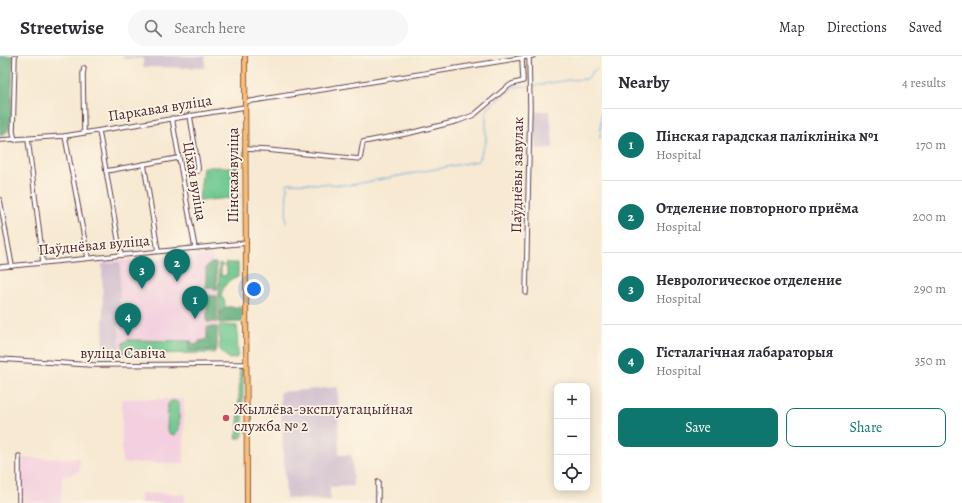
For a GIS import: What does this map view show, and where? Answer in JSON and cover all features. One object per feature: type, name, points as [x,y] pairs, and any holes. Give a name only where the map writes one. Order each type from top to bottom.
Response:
[{"type":"main road","name":"Пінская вуліца","points":[[245,56],[243,106],[246,243],[247,503]]},
{"type":"street","points":[[14,140],[15,56]]},
{"type":"street","name":"Паркавая вуліца","points":[[0,140],[65,136],[99,131],[534,56]]},
{"type":"street","points":[[245,149],[360,159],[363,142],[410,133],[458,121],[474,115],[507,87],[512,84],[523,82],[525,57]]},
{"type":"street","name":"Паўднёвы завулак","points":[[525,57],[530,100],[526,293]]},
{"type":"street","points":[[84,68],[82,74],[84,133]]},
{"type":"street","points":[[182,173],[198,171],[190,115]]},
{"type":"street","name":"Ціхая вуліца","points":[[172,118],[195,248]]},
{"type":"street","points":[[99,131],[121,255]]},
{"type":"street","points":[[65,136],[88,258]]},
{"type":"street","points":[[28,139],[43,262]]},
{"type":"street","points":[[106,171],[178,158]]},
{"type":"street","points":[[144,164],[158,251]]},
{"type":"street","points":[[0,200],[12,266]]},
{"type":"street","name":"Паўднёвая вуліца","points":[[0,267],[246,243]]},
{"type":"street","name":"вуліца Савіча","points":[[0,359],[91,365],[246,364]]},
{"type":"street","points":[[19,456],[19,503]]},
{"type":"street","points":[[378,482],[378,503]]},
{"type":"shaded area","points":[[123,56],[205,56],[205,68],[143,67],[143,58],[123,59]]},
{"type":"shaded area","points":[[534,111],[550,111],[553,148],[535,149]]},
{"type":"shaded area","points":[[211,254],[212,262],[217,262],[217,351],[120,351],[120,324],[122,316],[104,317],[103,262]]},
{"type":"shaded area","points":[[120,262],[120,315],[105,316],[103,314],[102,264]]},
{"type":"shaded area","points":[[121,315],[121,322],[119,324],[120,351],[104,351],[103,317]]},
{"type":"shaded area","points":[[338,387],[339,455],[352,455],[353,486],[330,487],[330,501],[286,498],[280,392]]},
{"type":"shaded area","points":[[122,399],[184,399],[184,463],[122,463]]},
{"type":"shaded area","points":[[79,458],[80,470],[69,476],[62,476],[61,503],[21,503],[21,459]]},
{"type":"shaded area","points":[[141,493],[185,494],[185,503],[141,503]]},
{"type":"green space","points":[[0,56],[13,56],[11,120],[8,131],[0,136]]},
{"type":"green space","points":[[203,167],[238,167],[239,197],[199,201]]},
{"type":"green space","points":[[211,263],[216,263],[217,289],[206,288],[206,267]]},
{"type":"green space","points":[[219,263],[222,264],[221,276],[227,275],[227,266],[224,266],[226,263],[238,263],[238,277],[235,277],[229,281],[223,290],[221,296],[224,300],[225,306],[219,315]]},
{"type":"green space","points":[[207,296],[217,296],[217,322],[207,322]]},
{"type":"green space","points":[[239,305],[242,308],[242,322],[219,323],[219,316],[226,307],[239,307]]},
{"type":"green space","points":[[220,325],[237,326],[238,356],[236,358],[229,359],[220,350]]},
{"type":"green space","points":[[207,327],[217,327],[217,349],[189,350],[189,341],[192,341],[192,344],[199,344],[199,341],[207,338]]},
{"type":"green space","points":[[128,340],[189,341],[189,350],[217,349],[214,353],[123,354],[123,343]]},
{"type":"green space","points":[[240,366],[243,369],[243,436],[241,438],[236,438],[238,431]]},
{"type":"green space","points":[[171,401],[176,401],[179,404],[179,431],[175,435],[170,434],[167,430],[168,404]]},
{"type":"waterway","points":[[533,86],[568,80],[587,79],[593,71],[597,69]]},
{"type":"waterway","points":[[286,223],[288,183],[350,185],[478,161],[486,142],[486,110],[513,87],[527,86]]},
{"type":"waterway","points":[[600,138],[602,100]]},
{"type":"place","name":"Отделение повторного приёма","points":[[177,282]]},
{"type":"place","name":"Неврологическое отделение","points":[[142,289]]},
{"type":"place","name":"Пінская гарадская паліклініка №1","points":[[195,319]]},
{"type":"place","name":"Гісталагічная лабараторыя","points":[[128,336]]},
{"type":"place","name":"Жыллёва-эксплуатацыйная служба № 2","points":[[226,418]]}]
